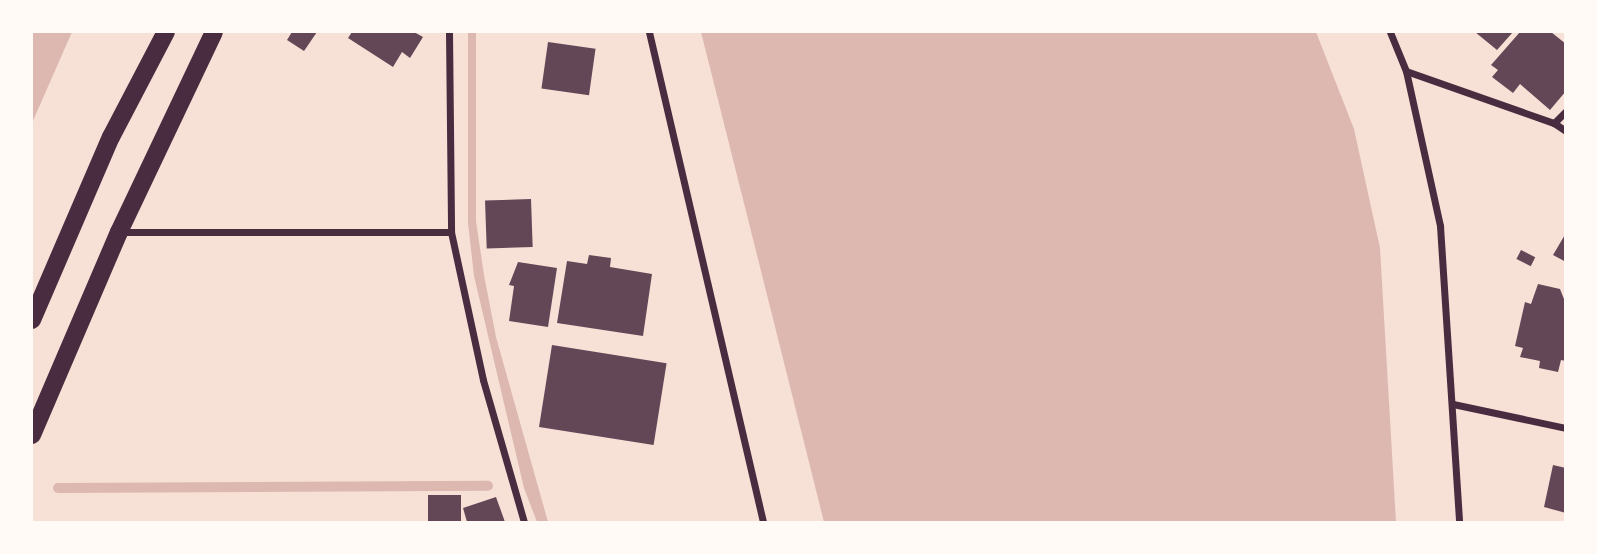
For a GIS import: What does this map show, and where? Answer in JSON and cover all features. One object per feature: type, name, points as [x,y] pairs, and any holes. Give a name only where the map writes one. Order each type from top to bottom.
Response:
[{"type":"main road","points":[[32,320],[111,137],[166,32]]},
{"type":"main road","points":[[32,435],[119,232],[214,32]]},
{"type":"street","points":[[449,32],[451,232],[483,380],[524,523]]},
{"type":"street","points":[[649,32],[763,523]]},
{"type":"street","points":[[1390,32],[1406,71],[1440,226],[1459,523]]},
{"type":"street","points":[[1406,71],[1554,123],[1566,131]]},
{"type":"street","points":[[1554,123],[1566,111]]},
{"type":"street","points":[[119,232],[451,232]]},
{"type":"street","points":[[1453,404],[1566,428]]},
{"type":"shaded area","points":[[32,32],[72,32],[32,123]]},
{"type":"shaded area","points":[[468,32],[476,32],[476,221],[484,275],[496,337],[548,522],[537,522],[524,488],[474,276],[468,223]]},
{"type":"shaded area","points":[[701,32],[1316,32],[1354,129],[1380,248],[1396,522],[824,522]]},
{"type":"building","points":[[292,32],[317,32],[304,51],[287,40]]},
{"type":"building","points":[[352,32],[414,32],[423,37],[410,58],[402,52],[393,67],[348,38]]},
{"type":"building","points":[[1475,32],[1513,32],[1497,50]]},
{"type":"building","points":[[1520,32],[1551,32],[1566,44],[1566,91],[1550,110],[1520,84],[1513,93],[1492,77],[1498,70],[1491,65]]},
{"type":"building","points":[[548,42],[596,49],[589,95],[541,89]]},
{"type":"building","points":[[531,199],[533,247],[487,249],[485,201]]},
{"type":"building","points":[[1566,233],[1566,262],[1553,255]]},
{"type":"building","points":[[1521,250],[1535,257],[1531,266],[1516,259]]},
{"type":"building","points":[[589,255],[611,258],[610,267],[652,274],[643,336],[557,323],[567,261],[587,264]]},
{"type":"building","points":[[518,262],[557,268],[548,327],[509,321],[514,286],[509,285]]},
{"type":"building","points":[[1538,284],[1560,289],[1566,304],[1566,361],[1561,360],[1558,372],[1539,368],[1540,361],[1520,357],[1523,348],[1515,346],[1525,302],[1531,304]]},
{"type":"building","points":[[552,345],[667,363],[654,445],[539,427]]},
{"type":"building","points":[[1553,465],[1566,468],[1566,513],[1544,507]]},
{"type":"building","points":[[428,495],[461,495],[461,522],[428,522]]},
{"type":"building","points":[[496,497],[505,522],[467,522],[463,508]]},
{"type":"waterway","points":[[58,488],[488,486]]}]
